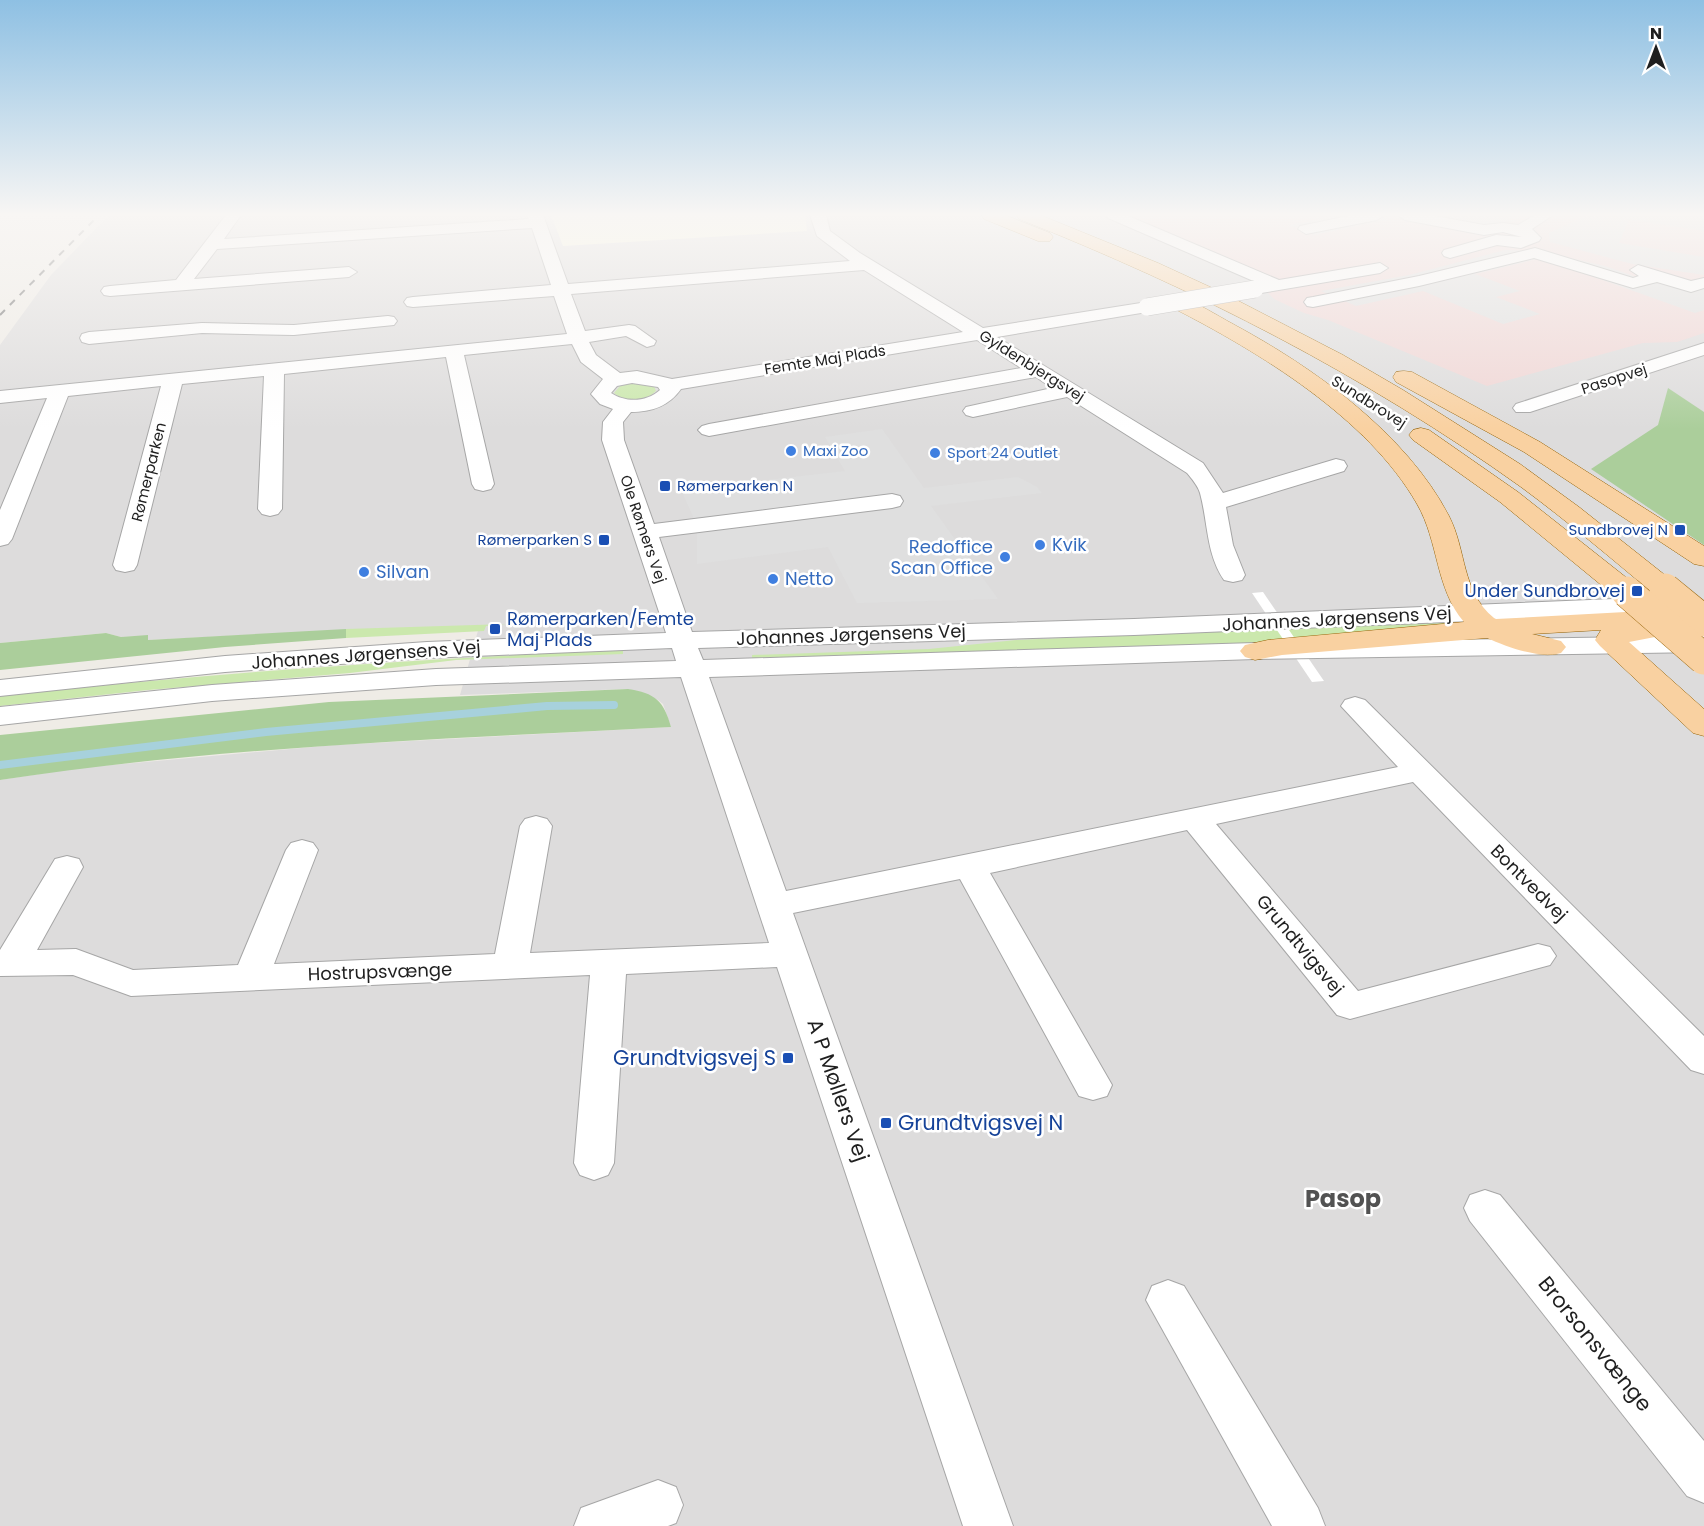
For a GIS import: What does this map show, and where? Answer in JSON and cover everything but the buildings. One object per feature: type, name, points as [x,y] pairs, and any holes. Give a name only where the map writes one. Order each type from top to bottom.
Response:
[{"type":"main road","points":[[1149,286],[1292,366],[1344,407],[1370,431],[1419,486],[1431,505],[1445,538],[1462,601],[1480,620],[1521,641],[1551,647]]},
{"type":"main road","name":"Sundbrovej","points":[[1166,286],[1249,330],[1388,413],[1509,497],[1627,592],[1704,659]]},
{"type":"main road","name":"Sundbrovej","points":[[1184,286],[1246,311],[1356,370],[1424,412],[1514,470],[1704,620]]},
{"type":"main road","points":[[1206,286],[1423,386],[1532,447],[1704,558]]},
{"type":"main road","points":[[1255,651],[1284,645],[1354,642],[1480,620],[1704,620]]},
{"type":"main road","points":[[1704,629],[1622,632],[1612,635],[1610,640],[1704,726]]},
{"type":"street","points":[[110,291],[167,286]]},
{"type":"street","points":[[413,302],[595,286]]},
{"type":"street","name":"Gyldenbjergsvej","points":[[903,286],[1195,468],[1211,490],[1221,545],[1233,575]]},
{"type":"street","name":"Femte Maj Plads","points":[[669,386],[1277,286]]},
{"type":"street","points":[[1313,302],[1393,286]]},
{"type":"street","points":[[560,289],[588,358],[617,380]]},
{"type":"street","points":[[90,338],[202,328],[294,330],[388,321]]},
{"type":"street","points":[[270,508],[285,368],[294,330]]},
{"type":"street","points":[[0,397],[578,338],[629,330],[647,341]]},
{"type":"street","points":[[454,351],[483,484]]},
{"type":"street","points":[[1695,352],[1704,362]]},
{"type":"street","name":"Pasopvej","points":[[1523,408],[1695,352]]},
{"type":"street","points":[[709,430],[1039,371]]},
{"type":"street","points":[[648,378],[669,386],[671,389],[664,398],[647,404],[626,405],[609,401],[601,394],[604,387],[617,380],[648,378]]},
{"type":"street","name":"Rømerparken","points":[[125,565],[173,379]]},
{"type":"street","points":[[973,411],[1071,390]]},
{"type":"street","points":[[0,539],[60,391]]},
{"type":"street","name":"Ole Rømers Vej","points":[[626,405],[615,419],[612,436],[686,654]]},
{"type":"street","points":[[1213,503],[1336,466]]},
{"type":"street","points":[[644,532],[892,501]]},
{"type":"street","name":"Johannes Jørgensens Vej","points":[[0,716],[145,699],[686,654],[1156,627],[1480,620],[1704,603]]},
{"type":"street","name":"Johannes Jørgensens Vej","points":[[0,688],[225,664],[316,657],[1255,651],[1704,644]]},
{"type":"street","name":"A P Møllers Vej","points":[[686,654],[988,1526]]},
{"type":"street","name":"Bontvedvej","points":[[1355,706],[1704,1060]]},
{"type":"street","points":[[773,905],[970,867],[1419,772]]},
{"type":"street","name":"Grundtvigsvej","points":[[1194,818],[1350,1006],[1538,956]]},
{"type":"street","points":[[510,966],[536,826]]},
{"type":"street","points":[[251,977],[302,850]]},
{"type":"street","name":"Hostrupsvænge","points":[[6,963],[68,867]]},
{"type":"street","points":[[970,867],[1093,1085]]},
{"type":"street","name":"Hostrupsvænge","points":[[6,963],[76,962],[131,983],[790,954]]},
{"type":"street","points":[[594,1162],[609,962]]},
{"type":"street","name":"Brorsonsvænge","points":[[1485,1208],[1704,1479]]},
{"type":"street","points":[[1168,1300],[1300,1526]]},
{"type":"street","points":[[599,1526],[658,1504]]},
{"type":"shaded area","points":[[43,286],[1704,286],[1704,1526],[0,1526],[0,780],[78,768],[335,745],[671,727],[663,704],[628,689],[460,695],[479,627],[345,630],[148,640],[148,636],[121,637],[106,633],[0,643],[0,345]]},
{"type":"shaded area","points":[[1261,286],[1704,286],[1704,333],[1677,342],[1643,343],[1487,386],[1274,299]]},
{"type":"shaded area","points":[[1347,286],[1507,286],[1520,291],[1496,297],[1540,314],[1503,324],[1423,291],[1356,306],[1321,291]]},
{"type":"shaded area","points":[[1620,286],[1704,286],[1704,310],[1695,313]]},
{"type":"shaded area","points":[[882,429],[924,488],[1018,477],[1037,487],[1042,493],[931,506],[998,599],[857,603],[828,547],[697,564],[697,525],[681,490],[845,471],[825,437]]},
{"type":"green space","points":[[632,383],[654,386],[656,391],[647,397],[635,400],[614,393],[620,386]]},
{"type":"green space","points":[[1668,388],[1704,412],[1704,545],[1591,469],[1658,425]]},
{"type":"green space","points":[[1446,622],[1450,627],[1253,643],[752,658],[752,655],[929,649],[1016,640]]},
{"type":"green space","points":[[507,624],[486,626],[484,631],[346,638],[346,629]]},
{"type":"green space","points":[[346,629],[346,638],[225,647],[0,670],[0,643],[106,633],[121,637],[148,635],[148,640]]},
{"type":"green space","points":[[623,650],[623,654],[456,660],[350,673],[148,690],[0,706],[0,696],[156,680],[389,662]]},
{"type":"green space","points":[[628,689],[645,693],[657,700],[665,711],[671,727],[251,751],[83,768],[0,780],[0,735],[329,702]]},
{"type":"pier","points":[[1263,592],[1324,681],[1312,682],[1252,593]]},
{"type":"waterway","points":[[0,765],[266,732],[547,706],[614,705]]},
{"type":"railway","points":[[0,315],[28,286]]},
{"type":"place","name":"Maxi Zoo","points":[[791,451]]},
{"type":"place","name":"Sport 24 Outlet","points":[[935,453]]},
{"type":"place","name":"Rømerparken N","points":[[665,486]]},
{"type":"place","name":"Sundbrovej N","points":[[1680,530]]},
{"type":"place","name":"Rømerparken S","points":[[604,540]]},
{"type":"place","name":"Kvik","points":[[1040,545]]},
{"type":"place","name":"Redoffice Scan Office","points":[[1005,557]]},
{"type":"place","name":"Silvan","points":[[364,572]]},
{"type":"place","name":"Netto","points":[[773,579]]},
{"type":"place","name":"Under Sundbrovej","points":[[1637,591]]},
{"type":"place","name":"Rømerparken/Femte Maj Plads","points":[[495,629]]},
{"type":"place","name":"Grundtvigsvej S","points":[[788,1058]]},
{"type":"place","name":"Grundtvigsvej N","points":[[886,1123]]},
{"type":"district","name":"Pasop","points":[[1343,1199]]}]
